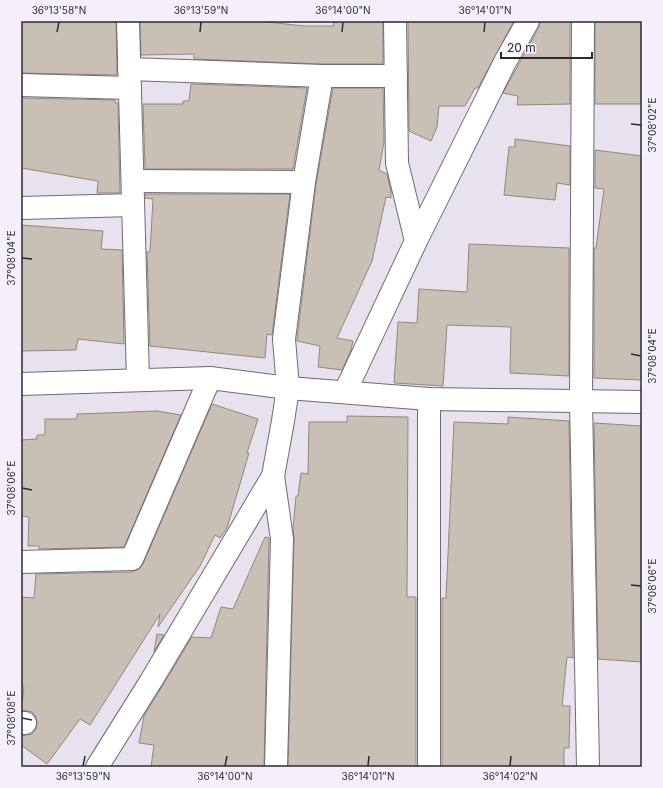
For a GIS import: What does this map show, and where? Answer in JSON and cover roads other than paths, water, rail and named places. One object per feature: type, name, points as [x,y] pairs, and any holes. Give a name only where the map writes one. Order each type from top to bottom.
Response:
[{"type":"street","points":[[128,21],[138,380]]},
{"type":"street","points":[[395,21],[397,163],[416,241]]},
{"type":"street","points":[[345,392],[416,241],[505,62],[528,21]]},
{"type":"street","points":[[583,21],[581,401],[588,767]]},
{"type":"street","points":[[276,767],[282,539],[273,476],[288,388],[284,339],[304,182],[322,76]]},
{"type":"street","points":[[21,85],[130,78],[396,76]]},
{"type":"street","points":[[133,181],[304,182]]},
{"type":"street","points":[[21,208],[133,206]]},
{"type":"street","points":[[21,384],[210,378],[288,388],[429,400],[642,402]]},
{"type":"street","points":[[21,562],[132,559],[210,378]]},
{"type":"street","points":[[429,400],[429,767]]},
{"type":"street","points":[[106,762],[155,675],[273,476]]}]
